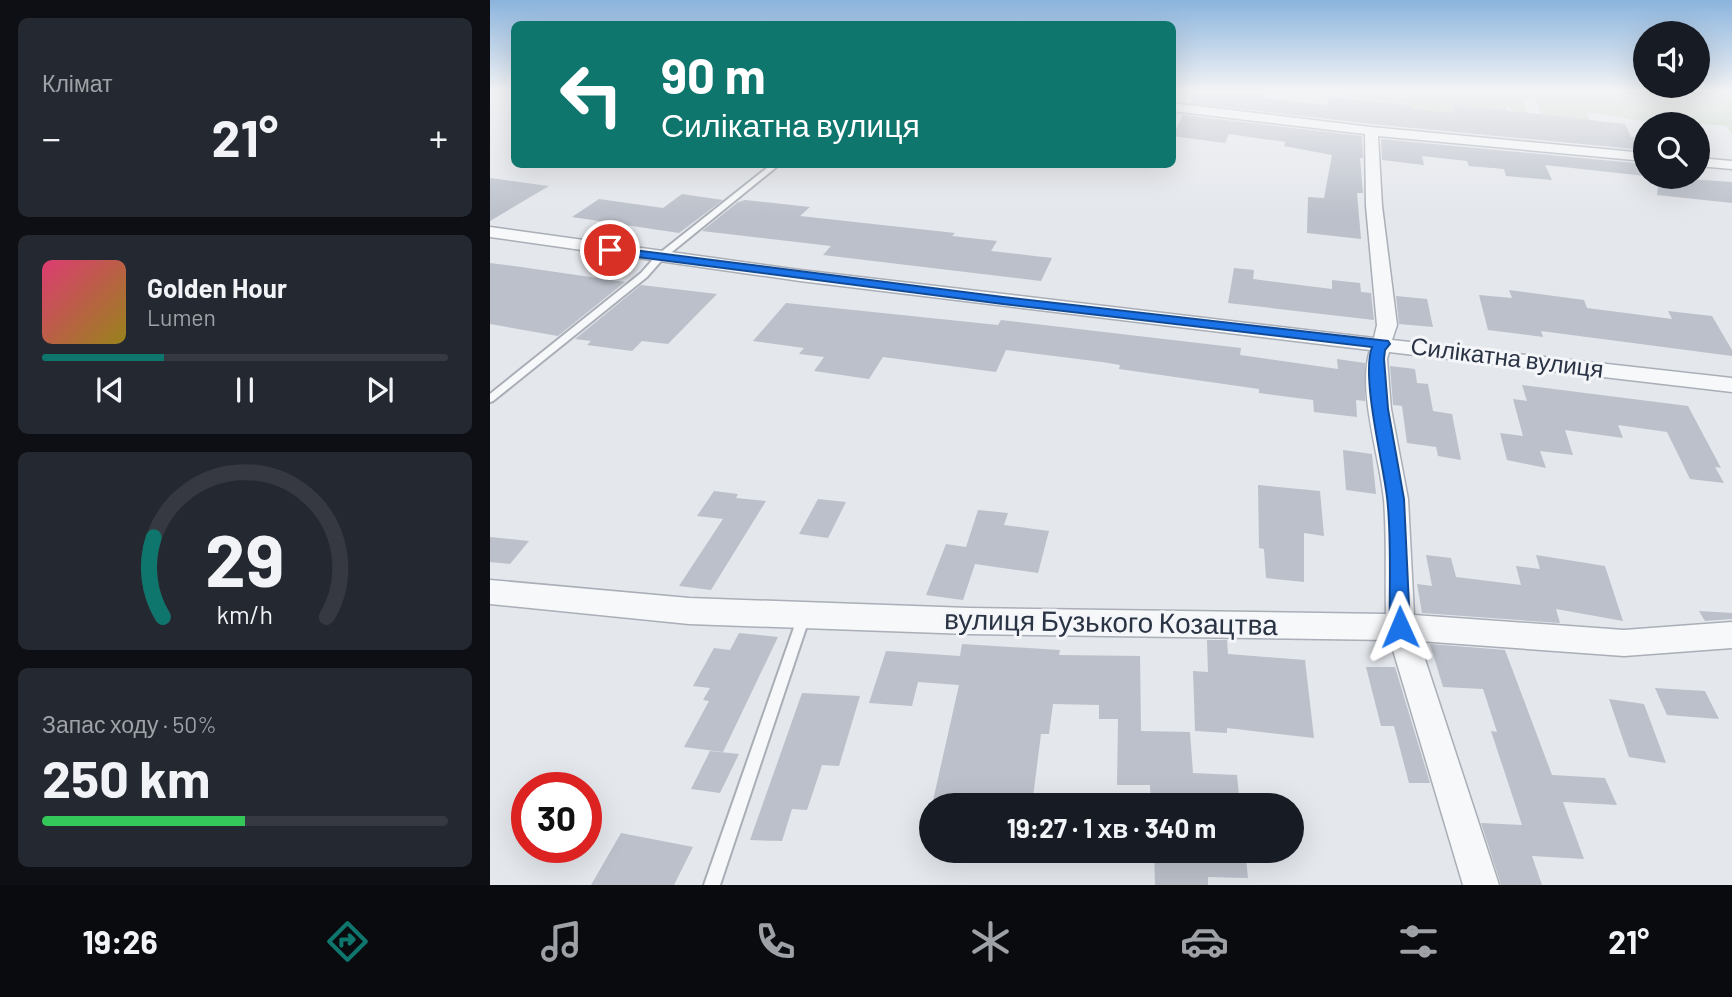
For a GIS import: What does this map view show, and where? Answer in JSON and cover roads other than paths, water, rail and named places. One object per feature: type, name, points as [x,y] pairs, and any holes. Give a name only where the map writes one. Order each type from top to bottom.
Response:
[{"type":"street","points":[[1371,132],[1374,206],[1387,325],[1377,359],[1380,409],[1396,499],[1400,627],[1481,885]]},
{"type":"street","points":[[1385,132],[1633,156]]},
{"type":"street","points":[[1710,163],[1732,165]]},
{"type":"street","name":"Силікатна вулиця","points":[[490,232],[659,258],[1732,385]]},
{"type":"street","name":"вулиця Бузького Козацтва","points":[[490,592],[690,611],[969,621],[1400,627],[1624,643],[1732,635]]},
{"type":"lane","points":[[490,399],[772,168]]},
{"type":"lane","points":[[712,885],[804,615]]}]
